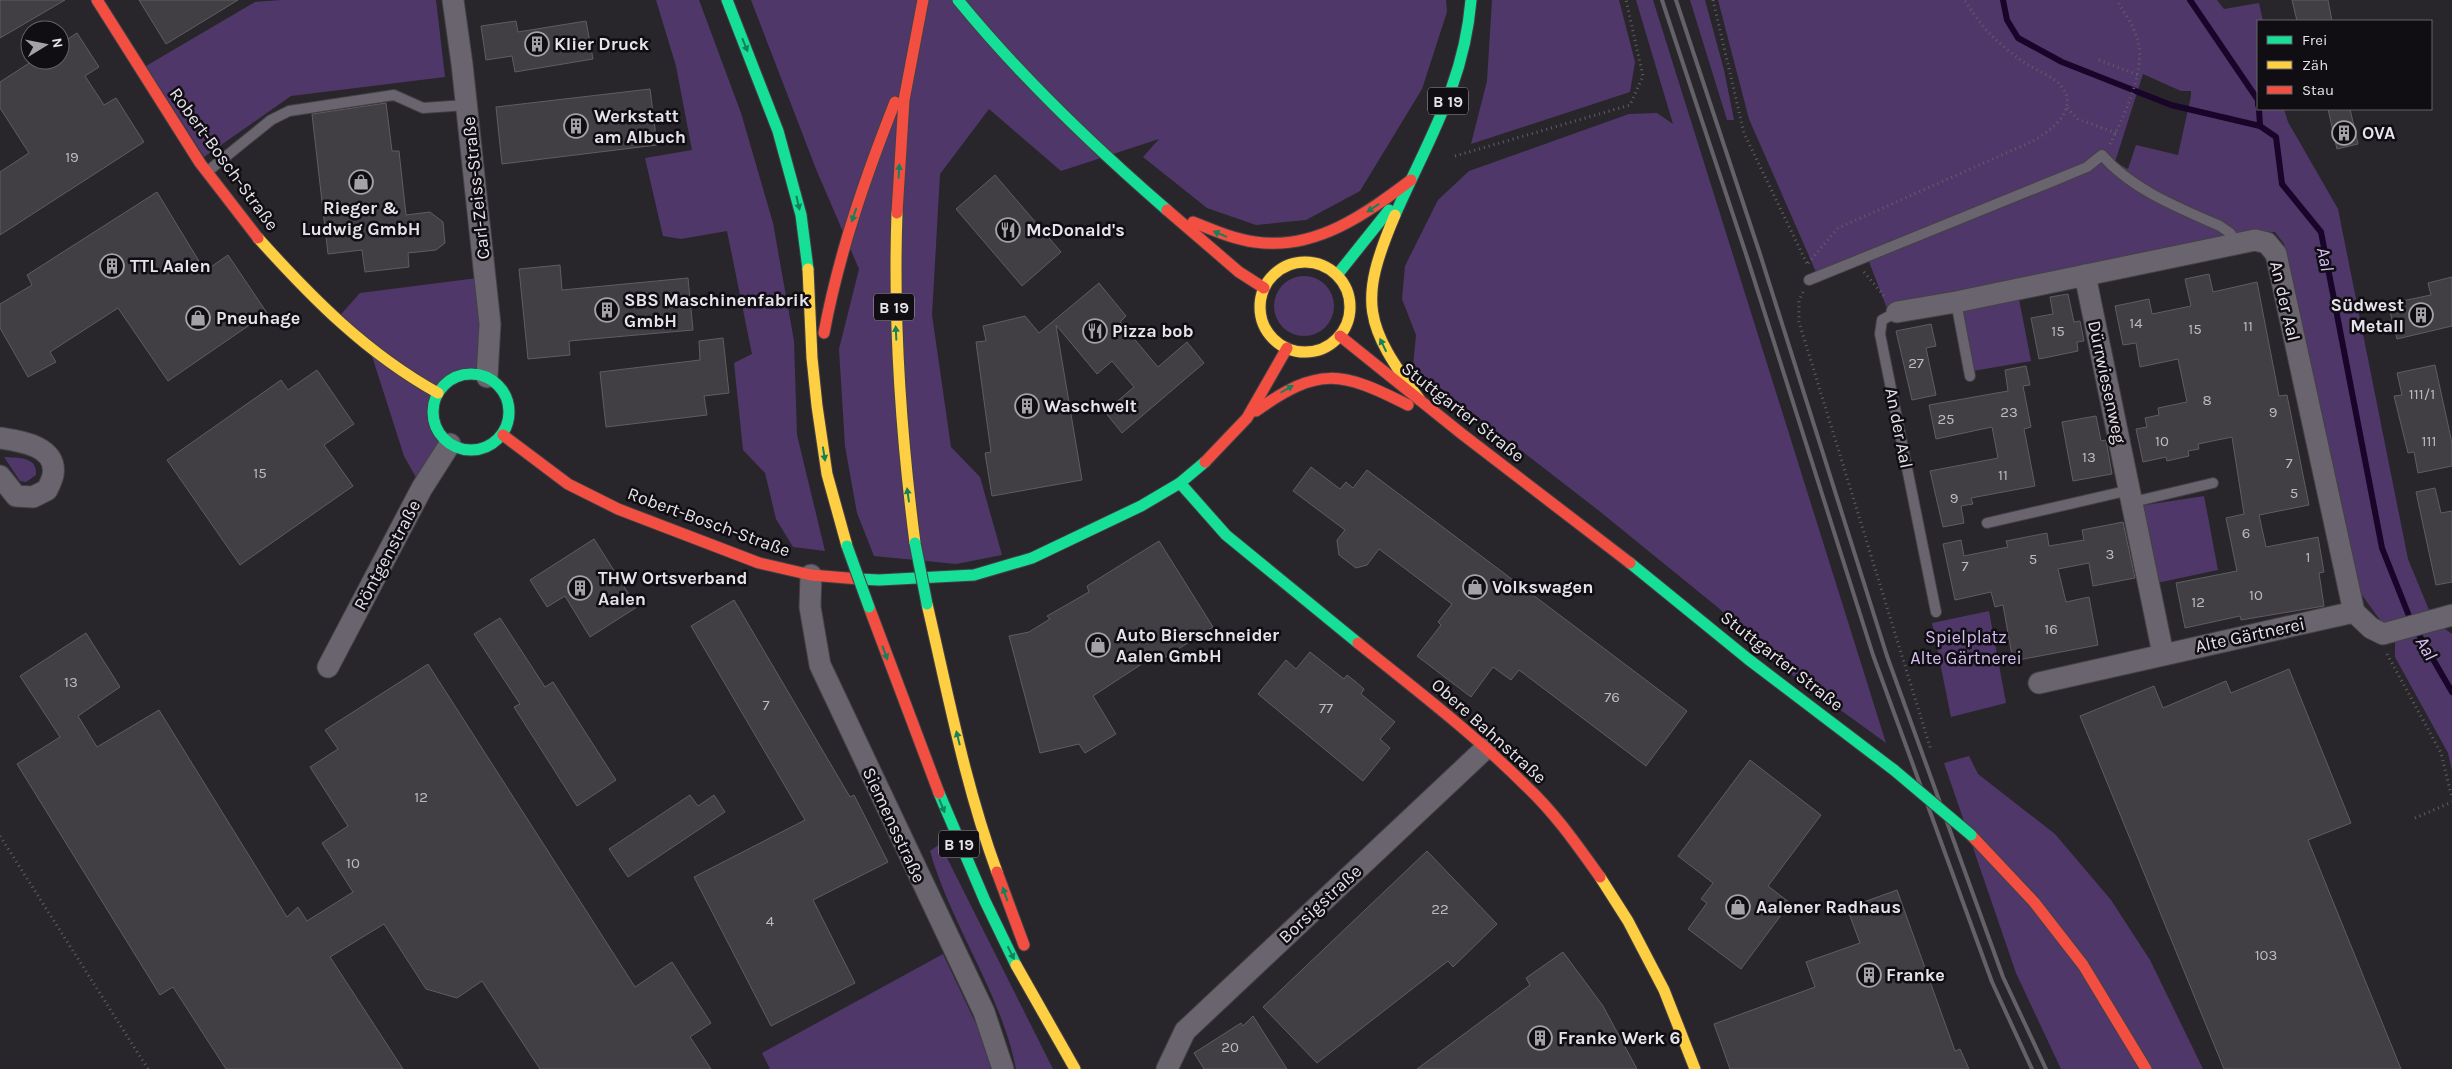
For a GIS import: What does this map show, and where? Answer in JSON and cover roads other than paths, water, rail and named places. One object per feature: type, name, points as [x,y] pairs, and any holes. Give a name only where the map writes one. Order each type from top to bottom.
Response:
[{"type":"main road","name":"Robert-Bosch-Straße","points":[[97,0],[176,128],[239,216],[312,299],[372,353],[404,376],[438,393]]},
{"type":"main road","name":"B 19","points":[[727,0],[778,130],[799,208],[809,274],[812,358],[817,406],[827,474],[847,546],[944,810],[1002,936],[1055,1037],[1075,1069]]},
{"type":"main road","name":"B 19","points":[[923,0],[908,71],[900,142],[894,304],[903,462],[915,543],[927,604],[969,783],[1004,891],[1030,960]]},
{"type":"main road","name":"B 19","points":[[958,0],[1000,52],[1148,194],[1239,272],[1264,288]]},
{"type":"main road","name":"B 19","points":[[1148,194],[1190,220],[1220,235],[1258,244],[1286,243],[1326,233],[1358,218],[1412,179],[1445,111],[1456,82],[1468,27],[1471,0]]},
{"type":"main road","name":"B 19","points":[[817,406],[820,350],[830,294],[840,253],[879,144],[908,71]]},
{"type":"main road","points":[[1337,275],[1412,179]]},
{"type":"main road","points":[[1412,179],[1376,265],[1370,288],[1371,308],[1382,343],[1420,400]]},
{"type":"main road","points":[[1297,262],[1319,264],[1337,275],[1344,284],[1350,305],[1350,316],[1340,336],[1325,348],[1316,351],[1296,351],[1287,348],[1270,335],[1261,316],[1260,302],[1264,288],[1278,271],[1297,262]]},
{"type":"main road","name":"Stuttgarter Straße","points":[[1340,336],[1462,434],[1894,770],[1971,835],[2034,902],[2083,965],[2146,1069]]},
{"type":"main road","name":"Robert-Bosch-Straße","points":[[503,435],[568,484],[618,509],[759,563],[811,576],[880,580],[974,575],[1032,558],[1141,506],[1180,483],[1214,454],[1247,418],[1287,348]]},
{"type":"main road","points":[[473,373],[487,376],[500,386],[509,402],[509,420],[503,435],[492,445],[478,450],[463,450],[450,444],[438,432],[433,419],[434,405],[438,393],[447,382],[460,375],[473,373]]},
{"type":"main road","points":[[1247,418],[1293,386],[1306,380],[1334,377],[1348,378],[1369,386],[1462,434]]},
{"type":"main road","name":"Obere Bahnstraße","points":[[1180,483],[1226,534],[1486,748],[1527,786],[1565,828],[1601,878],[1628,921],[1664,990],[1695,1069]]},
{"type":"main road","name":"B 19","points":[[1038,978],[1075,1069]]},
{"type":"street","name":"Carl-Zeiss-Straße","points":[[453,0],[467,105],[490,324],[487,376]]},
{"type":"street","name":"An der Aal","points":[[1897,312],[1956,302],[2255,240],[2268,243],[2276,254],[2354,612]]},
{"type":"street","name":"Dürrwiesenweg","points":[[2085,275],[2163,654]]},
{"type":"street","points":[[0,438],[22,441],[37,446],[50,459],[54,474],[47,490],[32,497],[16,496],[0,476]]},
{"type":"street","name":"Röntgenstraße","points":[[328,667],[422,488],[450,444]]},
{"type":"street","name":"Siemensstraße","points":[[811,576],[810,607],[820,665],[984,1012],[1001,1057],[1003,1069]]},
{"type":"street","points":[[2354,612],[2371,628],[2388,633],[2443,618]]},
{"type":"street","name":"Alte Gärtnerei","points":[[2040,683],[2354,612]]},
{"type":"street","name":"Borsigstraße","points":[[1167,1069],[1184,1031],[1486,748]]},
{"type":"lane","points":[[207,172],[271,120],[289,111],[394,94],[423,108],[467,105]]},
{"type":"lane","points":[[1809,280],[2062,178],[2087,167],[2102,155],[2114,169],[2129,180],[2220,226],[2230,233],[2237,244]]},
{"type":"lane","points":[[1956,302],[1970,376]]},
{"type":"lane","name":"An der Aal","points":[[1897,312],[1882,320],[1880,334],[1936,612]]},
{"type":"lane","points":[[1987,523],[2213,483]]},
{"type":"waterway","name":"Aal","points":[[2003,0],[2007,20],[2018,38],[2062,62],[2171,105],[2260,126],[2276,137],[2282,184],[2321,232],[2382,548],[2411,621],[2452,692]]},
{"type":"waterway","points":[[2190,0],[2257,99]]},
{"type":"waterway","points":[[2259,110],[2260,126]]},
{"type":"railway","points":[[1662,0],[1747,257],[1873,655],[1992,982],[2032,1069]]},
{"type":"railway","points":[[1676,0],[1760,254],[1887,656],[2003,977],[2046,1069]]},
{"type":"place","name":"Klier Druck","points":[[537,44]]},
{"type":"place","name":"Werkstatt am Albuch","points":[[576,126]]},
{"type":"place","name":"OVA","points":[[2344,133]]},
{"type":"place","name":"Rieger & Ludwig GmbH","points":[[361,182]]},
{"type":"place","name":"McDonald's","points":[[1008,230]]},
{"type":"place","name":"TTL Aalen","points":[[112,266]]},
{"type":"place","name":"SBS Maschinenfabrik GmbH","points":[[607,310]]},
{"type":"place","name":"Südwest Metall","points":[[2421,315]]},
{"type":"place","name":"Pneuhage","points":[[198,318]]},
{"type":"place","name":"Pizza bob","points":[[1095,331]]},
{"type":"place","name":"Waschwelt","points":[[1027,406]]},
{"type":"place","name":"Volkswagen","points":[[1475,587]]},
{"type":"place","name":"THW Ortsverband Aalen","points":[[580,588]]},
{"type":"place","name":"Auto Bierschneider Aalen GmbH","points":[[1098,645]]},
{"type":"place","name":"Aalener Radhaus","points":[[1738,907]]},
{"type":"place","name":"Franke","points":[[1869,975]]},
{"type":"place","name":"Franke Werk 6","points":[[1540,1038]]},
{"type":"park label","name":"Spielplatz Alte Gärtnerei","points":[[1966,648]]}]
